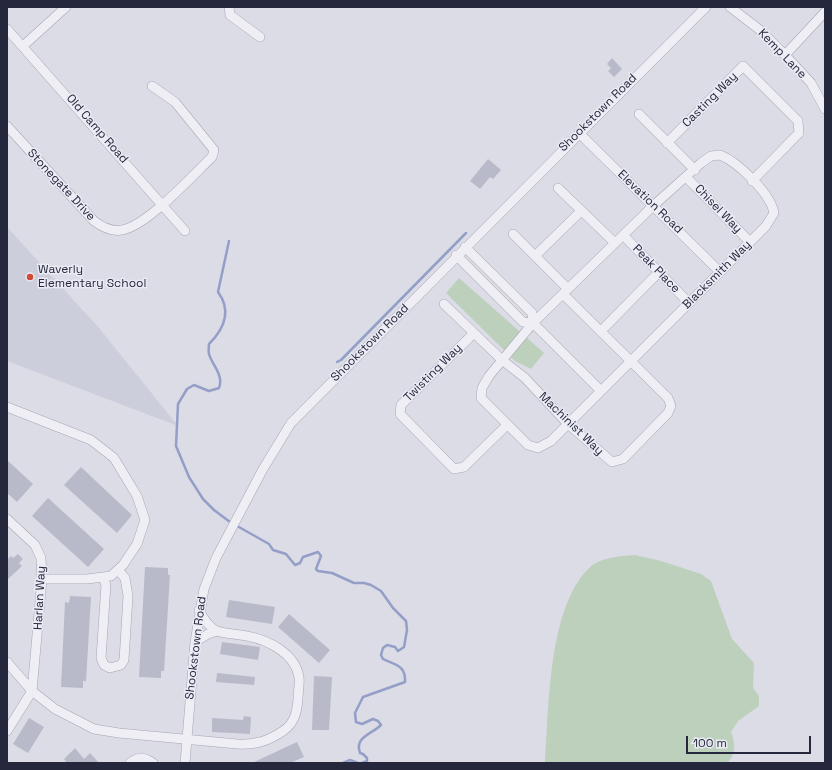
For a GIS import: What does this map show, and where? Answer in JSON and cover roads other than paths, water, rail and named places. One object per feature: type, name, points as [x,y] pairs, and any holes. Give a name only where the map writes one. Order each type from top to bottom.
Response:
[{"type":"street","points":[[23,46],[66,7]]},
{"type":"street","points":[[229,7],[230,15],[260,37]]},
{"type":"street","points":[[690,7],[697,14]]},
{"type":"street","name":"Shookstown Road","points":[[185,763],[195,642],[199,610],[204,589],[216,558],[291,423],[456,255],[697,14],[706,7]]},
{"type":"street","name":"Kemp Lane","points":[[730,7],[760,30],[785,55],[811,83],[825,109]]},
{"type":"street","points":[[785,55],[825,12]]},
{"type":"street","name":"Old Camp Road","points":[[7,29],[185,231]]},
{"type":"street","name":"Casting Way","points":[[667,142],[743,66],[798,121],[799,133],[752,181]]},
{"type":"street","name":"Stonegate Drive","points":[[7,126],[94,221],[103,228],[121,231],[132,228],[162,204],[212,157],[214,150],[175,102],[152,86]]},
{"type":"street","points":[[638,114],[694,170]]},
{"type":"street","name":"Elevation Road","points":[[578,133],[720,272]]},
{"type":"street","name":"Blacksmith Way","points":[[720,155],[730,159],[752,181],[773,204],[774,213],[766,226],[551,441],[538,448],[528,445],[484,401],[480,393],[489,376],[533,323],[654,206],[711,156],[720,155]]},
{"type":"street","name":"Chisel Way","points":[[686,177],[750,242]]},
{"type":"street","points":[[558,188],[615,243]]},
{"type":"street","points":[[535,256],[581,211]]},
{"type":"street","name":"Machinist Way","points":[[444,304],[502,360],[525,378],[568,424],[612,462],[623,459],[628,454],[668,413],[671,406],[668,398],[632,360],[601,331],[535,256],[513,234]]},
{"type":"street","name":"Peak Place","points":[[623,235],[689,303]]},
{"type":"street","points":[[465,247],[532,313],[533,323]]},
{"type":"street","points":[[456,255],[523,322],[533,323],[601,391]]},
{"type":"street","points":[[601,331],[659,272]]},
{"type":"street","name":"Twisting Way","points":[[474,333],[401,405],[400,414],[454,469],[464,467],[507,425]]},
{"type":"street","points":[[7,407],[92,440],[114,458],[137,496],[145,520],[138,544],[118,570],[111,576],[87,579],[42,579]]},
{"type":"street","name":"Harlan Way","points":[[7,519],[34,545],[41,558],[42,579],[32,691]]},
{"type":"street","points":[[103,577],[106,585],[101,658],[104,665],[110,668],[121,665],[124,660],[128,596],[125,578],[118,570]]},
{"type":"street","points":[[199,610],[205,621],[217,631]]},
{"type":"street","points":[[7,662],[32,691],[55,709],[94,729],[187,740],[237,744],[258,743],[269,739],[286,729],[292,723],[296,713],[299,675],[291,660],[272,643],[247,636],[217,631],[208,634],[195,642]]},
{"type":"street","points":[[7,731],[32,691]]},
{"type":"street","points":[[130,763],[138,758],[152,763]]},
{"type":"waterway","points":[[337,362],[341,360],[466,233]]},
{"type":"waterway","points":[[229,241],[218,292],[225,306],[224,320],[219,332],[209,344],[210,358],[219,374],[219,388],[209,391],[194,385],[187,389],[178,404],[176,446],[189,477],[203,499],[214,510],[230,522],[269,544],[273,550],[286,554],[295,565],[300,563],[303,557],[318,552],[321,556],[316,569],[318,571],[332,573],[354,583],[371,585],[381,591],[393,608],[406,621],[407,630],[404,647],[398,651],[395,647],[387,645],[383,648],[381,655],[383,659],[399,666],[402,669],[405,676],[405,682],[363,697],[355,713],[356,722],[362,724],[373,719],[378,721],[381,725],[365,736],[359,743],[360,753],[367,758],[367,761],[362,763]]},
{"type":"waterway","points":[[343,763],[350,760],[358,763]]},
{"type":"place","name":"Waverly Elementary School","points":[[30,277]]}]
